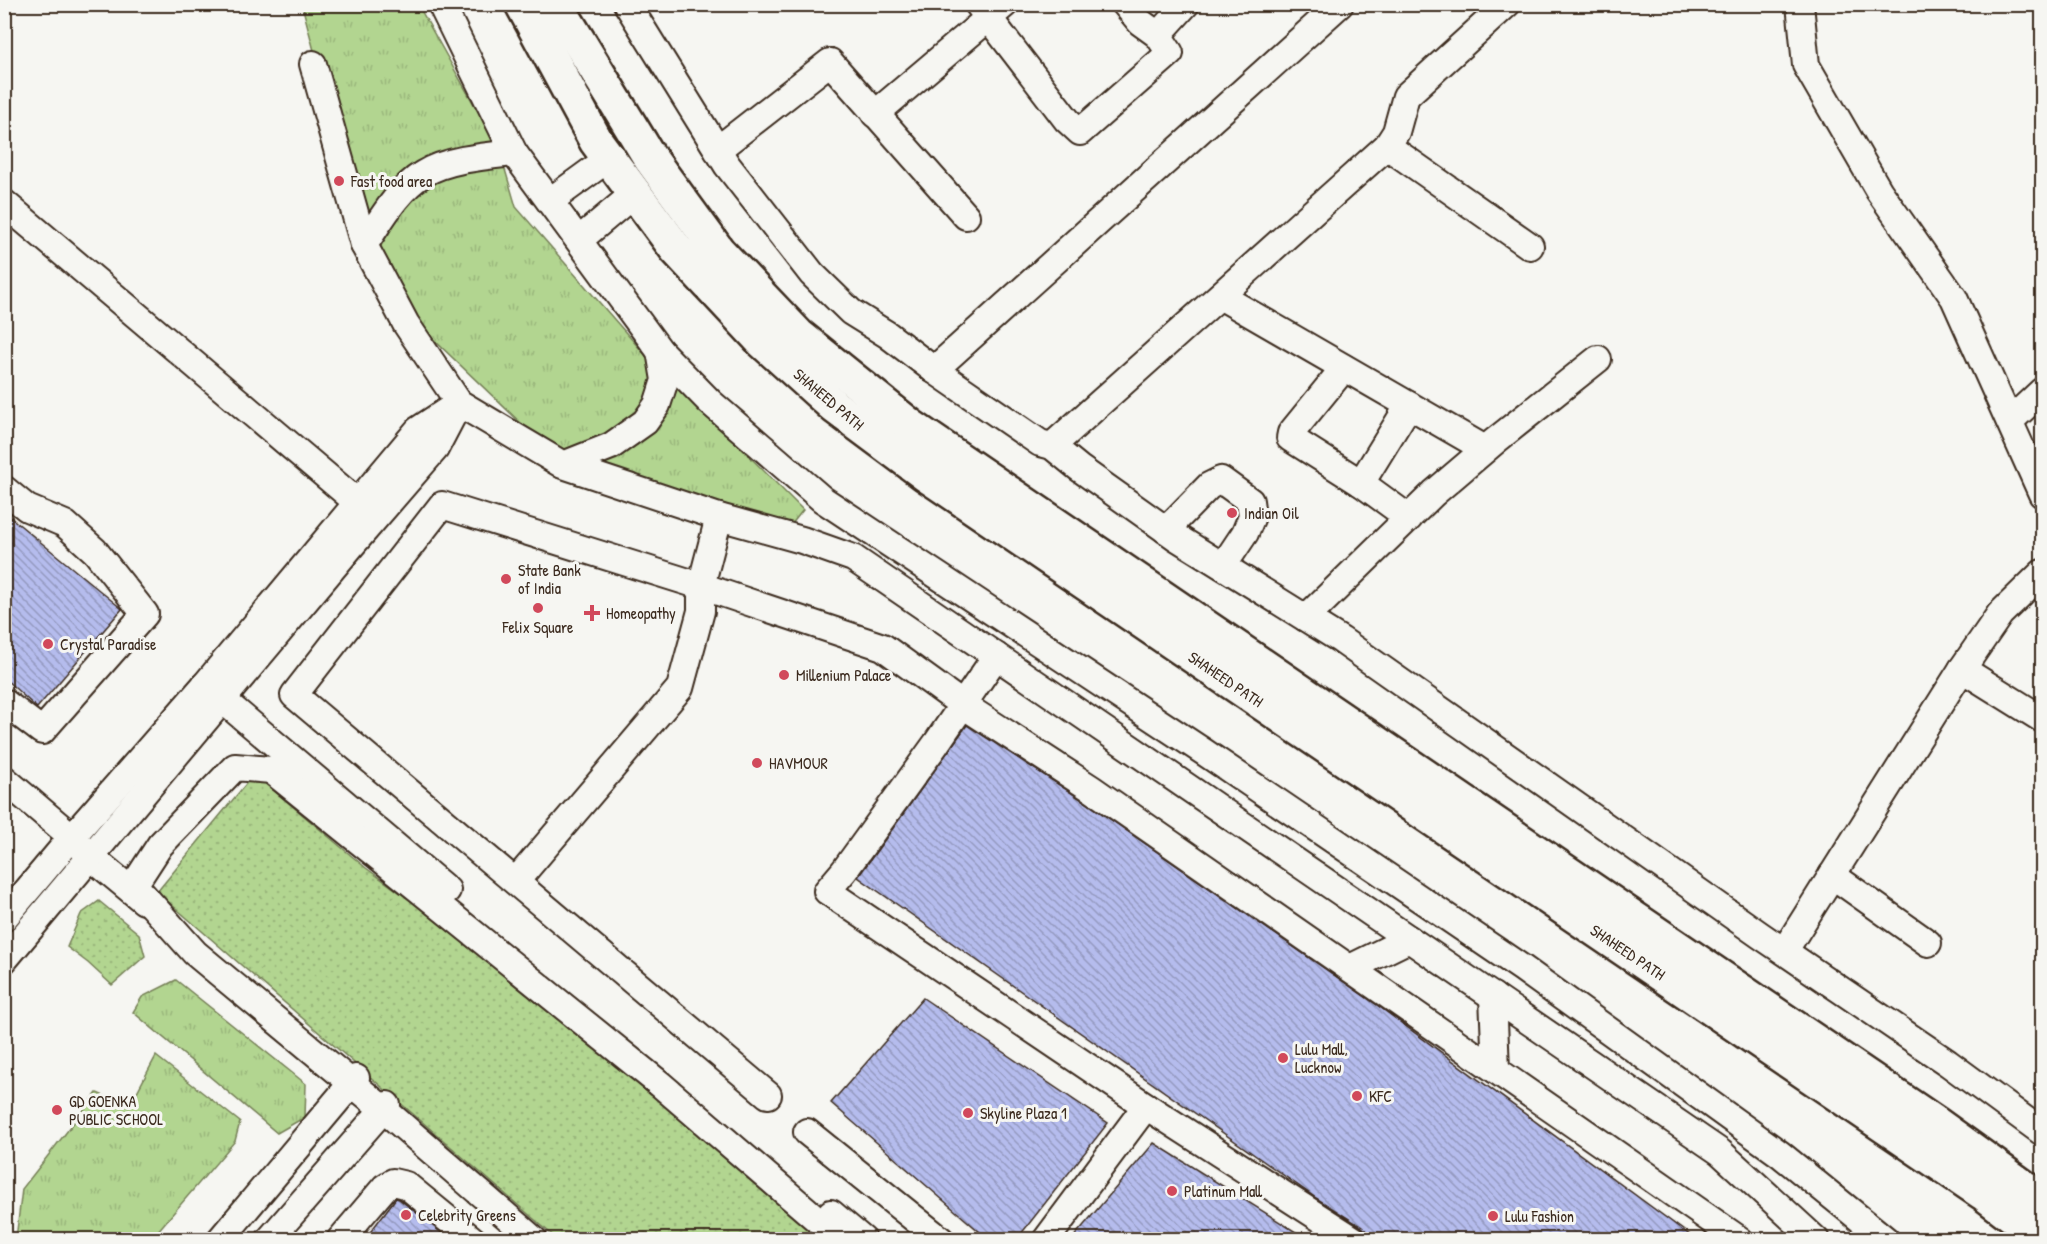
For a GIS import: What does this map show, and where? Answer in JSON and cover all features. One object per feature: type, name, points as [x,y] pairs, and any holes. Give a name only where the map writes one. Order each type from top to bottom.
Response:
[{"type":"highway","name":"SHAHEED PATH","points":[[522,4],[596,141],[676,249],[762,341],[835,407],[916,467],[1983,1193],[2043,1238]]},
{"type":"highway","name":"SHAHEED PATH","points":[[556,4],[650,158],[718,251],[798,335],[932,441],[1935,1123],[2043,1200]]},
{"type":"street","points":[[441,4],[514,153],[660,351],[710,402],[822,499],[1204,752],[1522,968],[1780,1154],[1886,1239]]},
{"type":"street","points":[[627,4],[717,150],[767,219],[812,274],[851,312],[888,335],[934,370],[1040,443],[1052,446],[1166,530],[1350,646],[1760,935],[1948,1063],[2043,1132]]},
{"type":"street","points":[[875,114],[991,9],[1066,120],[1080,132],[1170,53],[1158,35],[1140,22],[1125,4]]},
{"type":"street","points":[[1158,35],[1186,4]]},
{"type":"street","points":[[934,370],[1340,4]]},
{"type":"street","points":[[1052,446],[1387,146],[1396,132],[1406,96],[1507,4]]},
{"type":"street","points":[[1800,4],[1806,65],[1879,191],[1954,298],[2043,494]]},
{"type":"street","points":[[717,150],[830,62],[966,216]]},
{"type":"street","points":[[313,64],[364,245],[406,324],[459,403],[563,465],[719,517],[802,540],[853,558],[1720,1152],[1816,1239]]},
{"type":"street","points":[[1387,146],[1530,246]]},
{"type":"street","points":[[364,245],[403,191],[424,173],[462,160],[514,153]]},
{"type":"street","points":[[550,201],[609,158]]},
{"type":"street","points":[[579,240],[635,193]]},
{"type":"street","points":[[4,203],[357,502]]},
{"type":"street","points":[[1220,296],[1485,449]]},
{"type":"street","points":[[563,465],[610,446],[645,422],[657,405],[665,380],[660,351]]},
{"type":"street","points":[[1306,618],[1434,493],[1485,449],[1598,359]]},
{"type":"street","points":[[1344,368],[1291,433],[1290,438],[1361,483],[1409,518]]},
{"type":"street","points":[[2010,421],[2043,391]]},
{"type":"street","points":[[4,960],[90,857],[357,502],[418,430],[459,403]]},
{"type":"street","points":[[4,918],[72,837],[214,693],[352,545],[435,449],[459,403]]},
{"type":"street","points":[[1361,483],[1409,405]]},
{"type":"street","points":[[1166,530],[1209,486],[1221,480],[1230,485],[1250,501],[1252,516],[1245,533],[1222,566]]},
{"type":"street","points":[[4,489],[27,508],[65,524],[80,537],[95,551],[145,614],[42,732],[4,702]]},
{"type":"street","points":[[768,1095],[294,695],[442,504],[701,586],[883,647],[963,705],[1092,789],[1740,1239]]},
{"type":"street","points":[[516,881],[680,688],[701,611],[701,586],[719,517]]},
{"type":"street","points":[[1785,950],[1962,669],[2000,614],[2043,573]]},
{"type":"street","points":[[996,656],[897,799],[827,891],[1146,1106],[1354,1239]]},
{"type":"street","points":[[1962,669],[2043,719]]},
{"type":"street","points":[[214,693],[863,1239]]},
{"type":"street","points":[[534,1239],[389,1114],[195,953],[134,885],[160,845],[235,767],[271,770],[660,1084],[841,1239]]},
{"type":"street","points":[[4,779],[72,837],[90,857],[545,1239]]},
{"type":"street","points":[[1832,875],[1928,943]]},
{"type":"street","points":[[1350,968],[1410,939]]},
{"type":"street","points":[[1493,996],[1496,1070]]},
{"type":"street","points":[[220,1239],[356,1078]]},
{"type":"street","points":[[269,1239],[387,1105]]},
{"type":"street","points":[[1046,1239],[1146,1106]]},
{"type":"street","points":[[807,1132],[941,1239]]},
{"type":"street","points":[[340,1239],[385,1187],[393,1182],[406,1185],[473,1239]]},
{"type":"green space","points":[[302,5],[418,5],[499,149],[516,207],[661,373],[699,406],[803,510],[787,530],[550,451],[385,293],[349,184]]},
{"type":"green space","points":[[254,774],[366,868],[582,1025],[820,1239],[557,1239],[157,892]]},
{"type":"green space","points":[[99,901],[139,934],[145,956],[112,985],[67,947],[81,914]]},
{"type":"green space","points":[[176,980],[306,1084],[305,1117],[277,1133],[133,1012],[142,997]]},
{"type":"green space","points":[[156,1056],[240,1122],[235,1141],[151,1239],[16,1239],[22,1189],[97,1093],[129,1107]]},
{"type":"building","name":"Crystal Paradise","points":[[4,512],[122,609],[37,708],[4,678]]},
{"type":"building","name":"Lulu Mall, Lucknow","points":[[967,725],[1084,801],[1377,1005],[1695,1239],[1376,1239],[1362,1227],[1316,1198],[858,877]]},
{"type":"building","name":"Skyline Plaza 1","points":[[923,998],[1108,1123],[1017,1239],[988,1239],[831,1103]]},
{"type":"building","name":"Platinum Mall","points":[[1154,1143],[1307,1239],[1072,1239]]},
{"type":"building","name":"Celebrity Greens","points":[[396,1198],[399,1199],[449,1239],[365,1239]]},
{"type":"place","name":"Fast food area","points":[[339,181]]},
{"type":"place","name":"Indian Oil","points":[[1232,513]]},
{"type":"place","name":"State Bank of India","points":[[506,579]]},
{"type":"place","name":"Felix Square","points":[[538,608]]},
{"type":"place","name":"Homeopathy","points":[[592,613]]},
{"type":"place","name":"Crystal Paradise","points":[[48,644]]},
{"type":"place","name":"Millenium Palace","points":[[784,675]]},
{"type":"place","name":"HAVMOUR","points":[[757,763]]},
{"type":"place","name":"Lulu Mall, Lucknow","points":[[1283,1058]]},
{"type":"place","name":"KFC","points":[[1357,1096]]},
{"type":"place","name":"GD GOENKA PUBLIC SCHOOL","points":[[57,1110]]},
{"type":"place","name":"Skyline Plaza 1","points":[[968,1113]]},
{"type":"place","name":"Platinum Mall","points":[[1172,1191]]},
{"type":"place","name":"Celebrity Greens","points":[[406,1215]]},
{"type":"place","name":"Lulu Fashion","points":[[1493,1216]]}]
